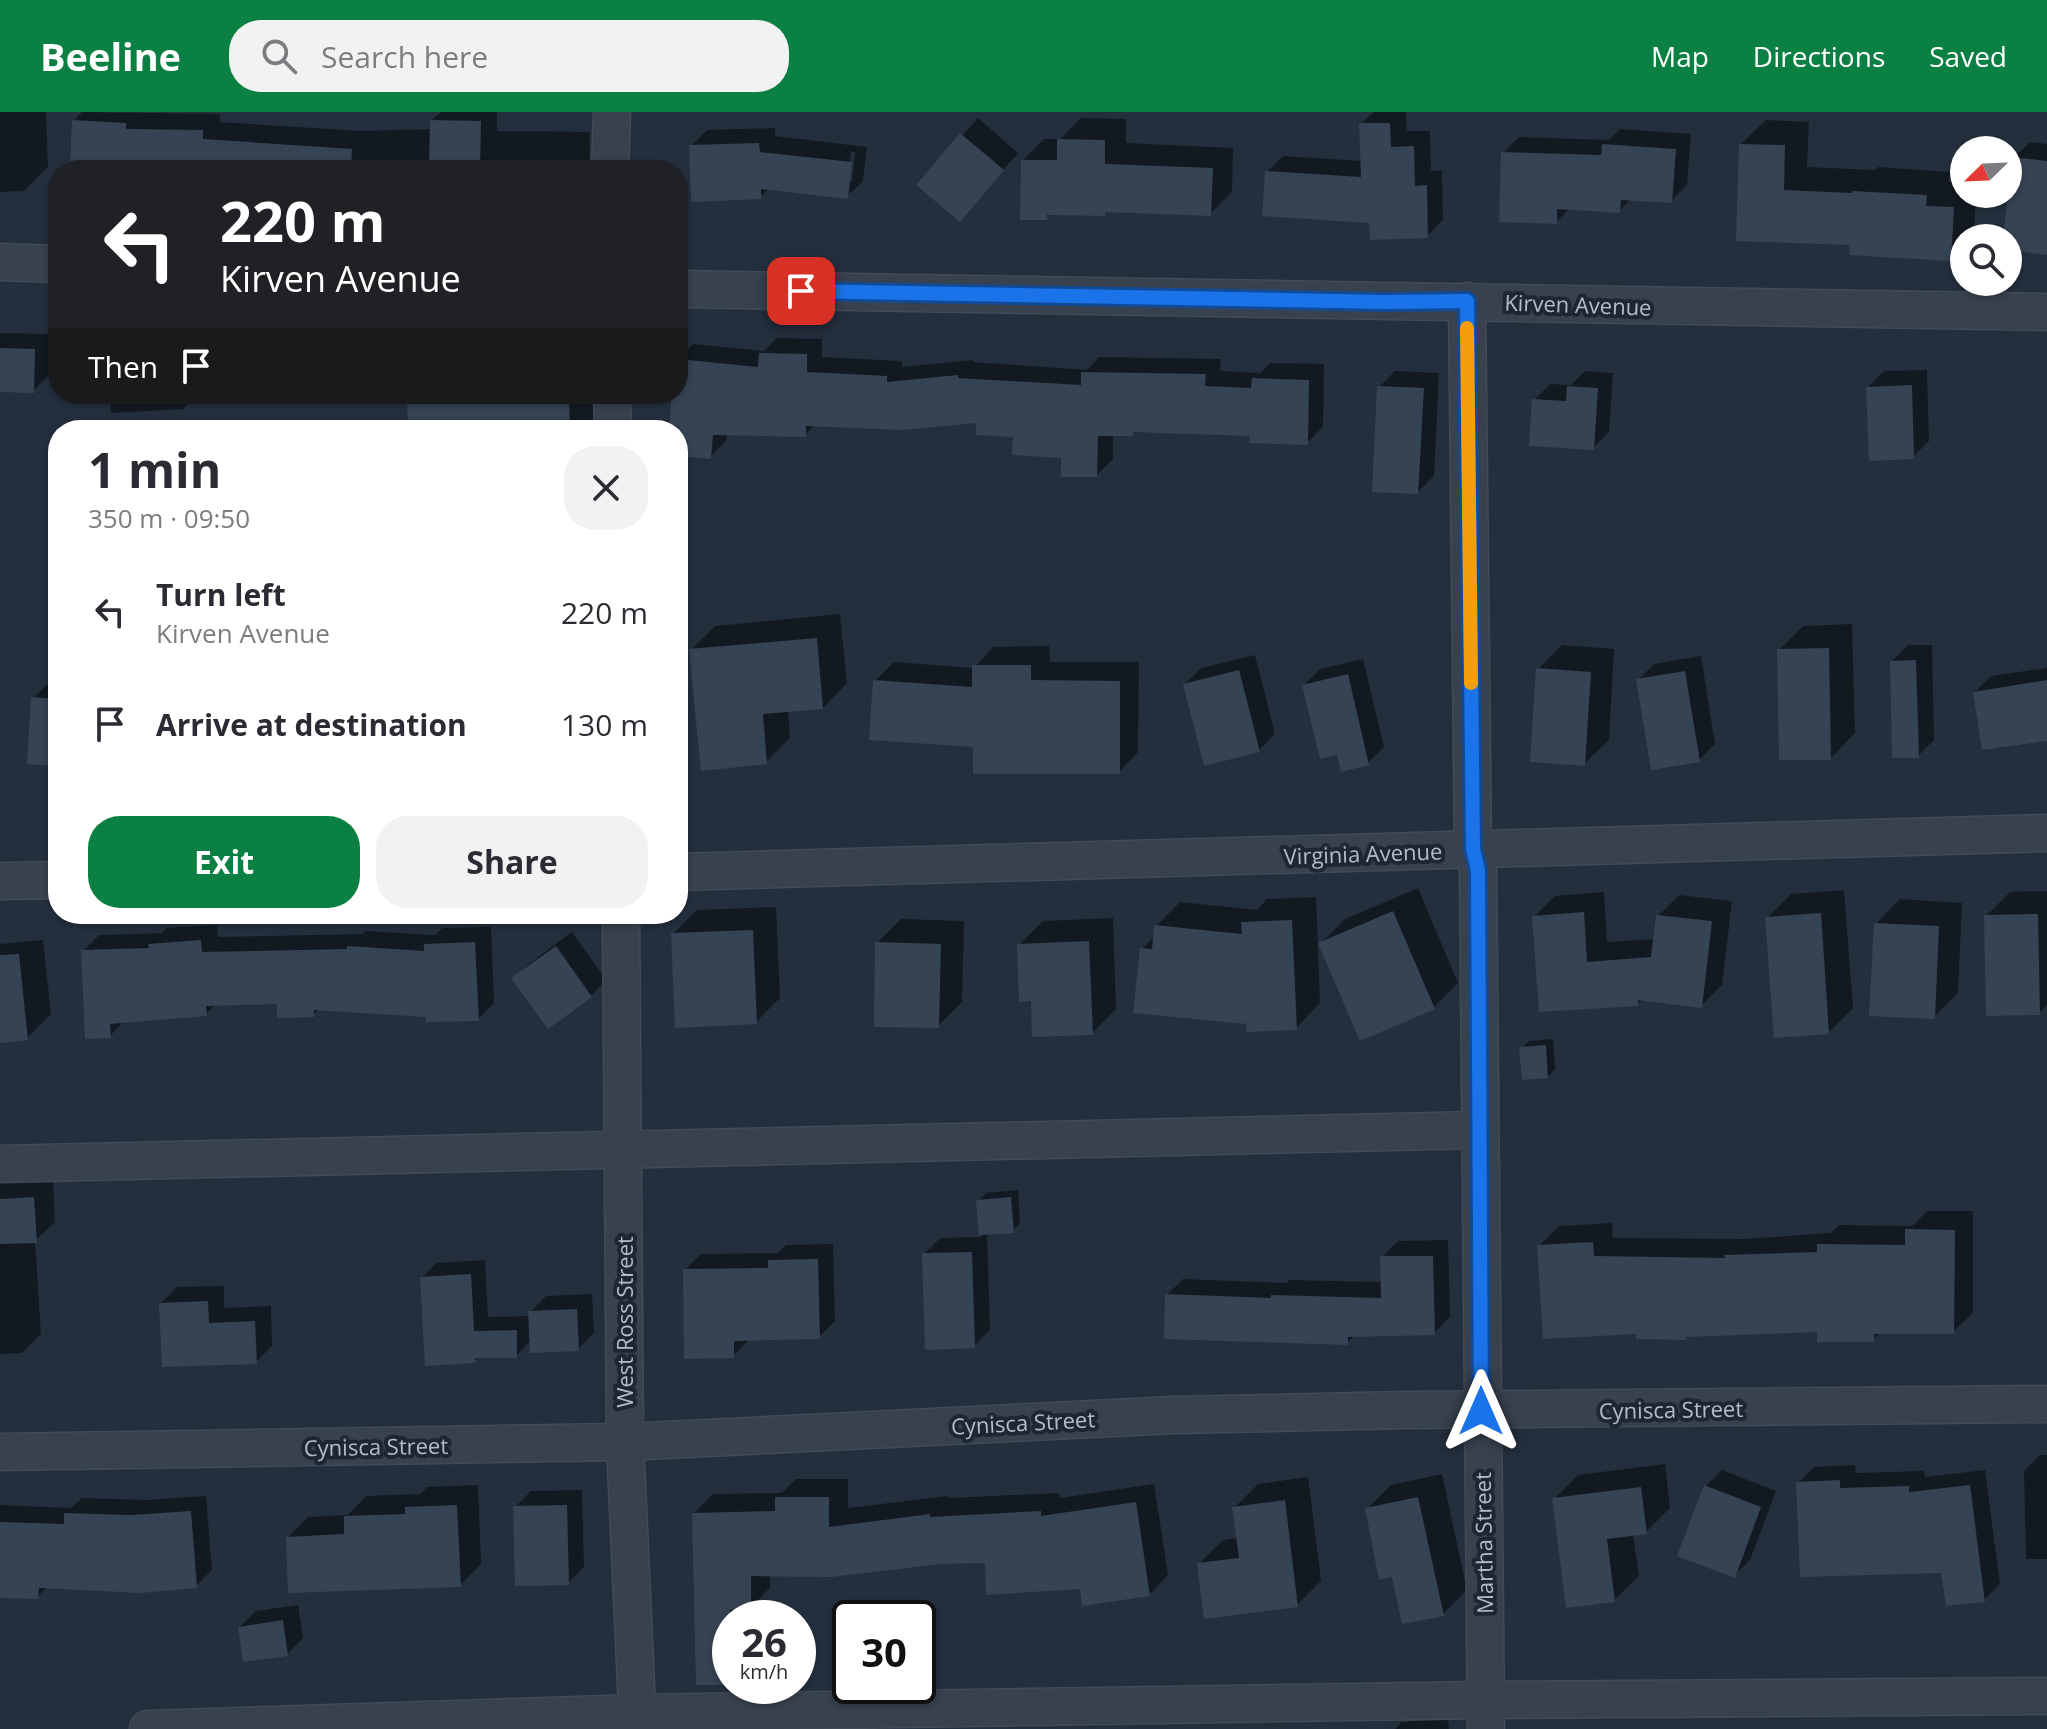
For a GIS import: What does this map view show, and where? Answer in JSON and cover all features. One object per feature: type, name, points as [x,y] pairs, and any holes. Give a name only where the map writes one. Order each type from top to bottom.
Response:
[{"type":"street","points":[[610,160],[612,112]]},
{"type":"street","points":[[0,262],[48,264]]},
{"type":"street","name":"Kirven Avenue","points":[[688,289],[2047,312]]},
{"type":"street","name":"Martha Street","points":[[1467,301],[1473,849],[1478,870],[1486,1715]]},
{"type":"street","name":"Virginia Avenue","points":[[688,872],[2047,833]]},
{"type":"street","points":[[0,881],[48,880]]},
{"type":"street","name":"West Ross Street","points":[[621,924],[625,1442],[638,1721]]},
{"type":"street","points":[[0,1164],[1479,1130]]},
{"type":"street","name":"Cynisca Street","points":[[0,1452],[625,1442],[1175,1415],[2047,1404]]},
{"type":"street","points":[[148,1729],[638,1721],[1486,1715],[2047,1696]]},
{"type":"building","points":[[72,120],[126,123],[126,129],[203,130],[203,139],[352,149],[351,160],[70,160]]},
{"type":"building","points":[[430,120],[481,121],[480,160],[429,160]]},
{"type":"building","points":[[1359,123],[1390,123],[1391,147],[1414,146],[1415,186],[1427,185],[1428,238],[1370,240],[1369,223],[1262,216],[1265,171],[1361,177]]},
{"type":"building","points":[[960,133],[1004,170],[960,222],[916,185]]},
{"type":"building","points":[[1057,139],[1105,140],[1105,164],[1213,168],[1211,216],[1105,212],[1105,216],[1047,215],[1048,220],[1020,220],[1021,160],[1057,160]]},
{"type":"building","points":[[759,143],[760,152],[852,162],[848,199],[761,189],[761,199],[691,202],[689,145]]},
{"type":"building","points":[[1602,144],[1676,149],[1672,203],[1621,200],[1620,213],[1557,209],[1557,224],[1499,222],[1501,152],[1601,155]]},
{"type":"building","points":[[1739,144],[1785,145],[1784,190],[1927,195],[1926,206],[1954,208],[1953,224],[1950,224],[1950,261],[1849,255],[1850,245],[1736,241]]},
{"type":"building","points":[[2022,158],[2047,161],[2047,255],[2022,252],[2022,224],[2005,224],[2006,208],[2022,208]]},
{"type":"building","points":[[0,348],[35,349],[34,393],[0,392]]},
{"type":"building","points":[[759,353],[807,354],[807,372],[887,376],[887,382],[958,375],[958,378],[1081,385],[1081,372],[1206,374],[1205,386],[1251,388],[1252,378],[1309,380],[1308,445],[1249,443],[1250,436],[1133,432],[1133,436],[1098,436],[1097,477],[1061,477],[1061,458],[1012,455],[1013,437],[976,435],[976,423],[902,430],[806,426],[806,437],[713,435],[711,459],[688,457],[688,420],[670,420],[671,404],[688,404],[688,360],[758,367]]},
{"type":"building","points":[[1912,385],[1914,459],[1869,461],[1866,387]]},
{"type":"building","points":[[1377,386],[1424,388],[1418,494],[1372,492]]},
{"type":"building","points":[[1567,386],[1598,388],[1594,450],[1529,446],[1532,399],[1566,401]]},
{"type":"building","points":[[407,404],[569,404],[570,420],[408,420]]},
{"type":"building","points":[[817,638],[823,709],[763,714],[767,764],[701,771],[689,649]]},
{"type":"building","points":[[1829,648],[1831,760],[1779,760],[1777,649]]},
{"type":"building","points":[[1916,660],[1919,758],[1892,758],[1890,661]]},
{"type":"building","points":[[972,665],[1031,665],[1031,680],[1120,681],[1120,774],[973,774],[973,747],[869,740],[873,680],[972,687]]},
{"type":"building","points":[[1536,668],[1591,672],[1585,766],[1530,762]]},
{"type":"building","points":[[1239,670],[1260,752],[1204,766],[1183,684]]},
{"type":"building","points":[[1685,671],[1700,762],[1651,770],[1636,679]]},
{"type":"building","points":[[1348,674],[1369,765],[1341,772],[1337,755],[1320,759],[1302,685]]},
{"type":"building","points":[[2047,680],[2047,741],[1982,750],[1973,692]]},
{"type":"building","points":[[31,697],[48,698],[48,765],[27,764]]},
{"type":"building","points":[[1393,911],[1435,1009],[1360,1041],[1318,943]]},
{"type":"building","points":[[1584,912],[1587,962],[1651,957],[1656,915],[1712,921],[1702,1008],[1638,1000],[1638,1006],[1539,1012],[1532,916]]},
{"type":"building","points":[[1821,913],[1829,1034],[1774,1038],[1765,917]]},
{"type":"building","points":[[2038,914],[2040,1015],[1986,1016],[1984,915]]},
{"type":"building","points":[[1292,920],[1297,1030],[1247,1032],[1246,1024],[1133,1013],[1140,948],[1152,949],[1154,925],[1242,934],[1241,922]]},
{"type":"building","points":[[1874,923],[1939,926],[1935,1019],[1869,1016]]},
{"type":"building","points":[[753,930],[757,1024],[675,1028],[671,933]]},
{"type":"building","points":[[201,940],[202,952],[347,949],[347,946],[424,951],[424,944],[475,942],[479,1021],[426,1022],[426,1017],[314,1010],[314,1017],[277,1018],[277,1004],[206,1006],[207,1016],[110,1024],[111,1038],[85,1039],[81,950],[149,948],[148,944]]},
{"type":"building","points":[[1089,941],[1093,1035],[1032,1037],[1031,1001],[1019,1002],[1017,944]]},
{"type":"building","points":[[875,942],[941,944],[939,1028],[874,1027]]},
{"type":"building","points":[[556,946],[592,997],[548,1029],[511,978]]},
{"type":"building","points":[[19,954],[28,1040],[0,1043],[0,955]]},
{"type":"building","points":[[1546,1045],[1548,1078],[1522,1080],[1519,1047]]},
{"type":"building","points":[[34,1197],[37,1243],[0,1244],[0,1199]]},
{"type":"building","points":[[1011,1197],[1014,1233],[979,1235],[976,1200]]},
{"type":"building","points":[[1905,1229],[1955,1230],[1954,1334],[1874,1334],[1874,1342],[1817,1342],[1817,1332],[1686,1337],[1686,1340],[1636,1339],[1636,1334],[1543,1339],[1537,1245],[1593,1242],[1594,1256],[1725,1258],[1724,1255],[1817,1252],[1817,1244],[1905,1245]]},
{"type":"building","points":[[972,1252],[975,1348],[925,1350],[922,1253]]},
{"type":"building","points":[[1380,1256],[1433,1256],[1435,1335],[1348,1337],[1348,1345],[1164,1339],[1165,1294],[1381,1298]]},
{"type":"building","points":[[818,1259],[820,1339],[734,1341],[734,1358],[684,1359],[683,1269],[768,1268],[768,1260]]},
{"type":"building","points":[[471,1274],[474,1331],[517,1330],[517,1358],[475,1358],[476,1363],[425,1366],[420,1277]]},
{"type":"building","points":[[208,1301],[209,1323],[255,1321],[257,1364],[162,1367],[159,1303]]},
{"type":"building","points":[[577,1309],[579,1351],[530,1353],[528,1311]]},
{"type":"building","points":[[1840,1480],[1840,1488],[1909,1486],[1909,1492],[1970,1485],[1985,1602],[1946,1606],[1941,1573],[1800,1577],[1796,1482]]},
{"type":"building","points":[[1704,1485],[1761,1507],[1735,1578],[1677,1556]]},
{"type":"building","points":[[1641,1487],[1647,1534],[1607,1539],[1615,1602],[1566,1608],[1552,1498]]},
{"type":"building","points":[[775,1497],[829,1497],[829,1527],[930,1514],[930,1517],[1041,1511],[1041,1516],[1136,1502],[1150,1596],[1082,1606],[1080,1589],[986,1595],[985,1563],[941,1564],[831,1577],[751,1576],[751,1600],[712,1600],[712,1685],[696,1685],[692,1513],[775,1511]]},
{"type":"building","points":[[1418,1497],[1444,1616],[1402,1624],[1392,1577],[1379,1580],[1365,1508]]},
{"type":"building","points":[[1285,1500],[1298,1607],[1204,1619],[1197,1563],[1239,1558],[1232,1507]]},
{"type":"building","points":[[457,1505],[461,1587],[288,1593],[286,1537],[344,1534],[344,1516],[405,1514],[405,1507]]},
{"type":"building","points":[[567,1505],[569,1585],[515,1586],[513,1506]]},
{"type":"building","points":[[191,1511],[197,1588],[141,1593],[39,1588],[38,1599],[0,1598],[0,1522],[64,1524],[64,1513],[131,1515]]},
{"type":"building","points":[[283,1620],[288,1656],[243,1662],[238,1627]]},
{"type":"slow traffic","points":[[1467,328],[1471,683]]},
{"type":"route","points":[[801,291],[1467,301],[1473,849],[1478,870],[1481,1411]]}]
